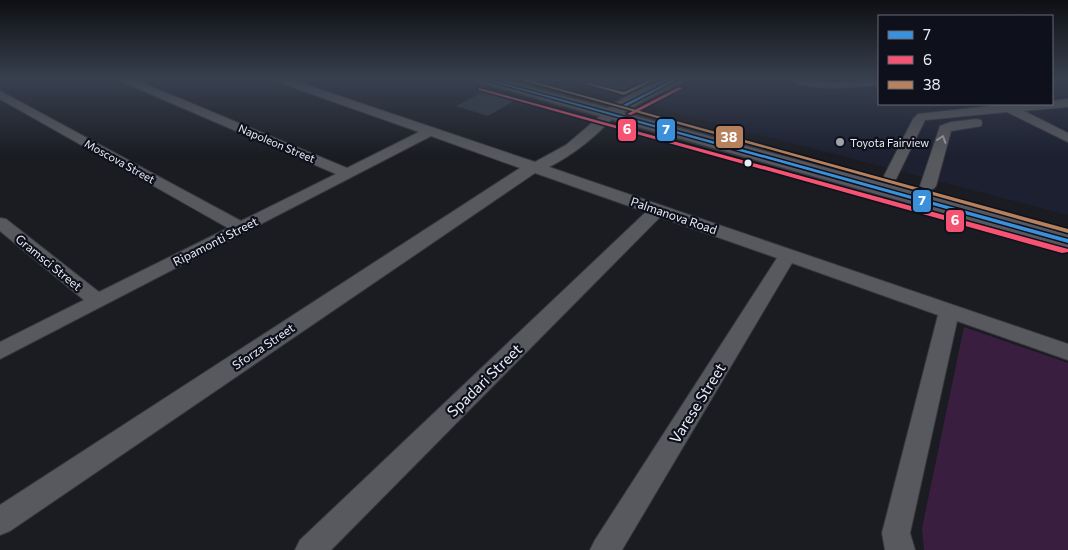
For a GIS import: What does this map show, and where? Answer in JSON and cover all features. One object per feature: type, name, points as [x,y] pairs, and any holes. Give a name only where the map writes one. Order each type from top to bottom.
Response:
[{"type":"main road","points":[[599,105],[891,176],[1068,224]]},
{"type":"main road","points":[[605,105],[1068,242]]},
{"type":"main road","points":[[618,109],[627,105]]},
{"type":"street","name":"Moscova Street","points":[[19,105],[241,228]]},
{"type":"street","name":"Napoleon Street","points":[[185,105],[348,173]]},
{"type":"street","name":"Palmanova Road","points":[[354,105],[530,168],[658,210],[1068,352]]},
{"type":"street","points":[[891,176],[918,120],[922,117],[1026,105]]},
{"type":"street","points":[[1005,106],[1068,138]]},
{"type":"street","name":"Sforza Street","points":[[0,521],[530,168],[600,125],[618,109]]},
{"type":"street","points":[[928,186],[946,129],[960,125],[1068,116]]},
{"type":"street","name":"Ripamonti Street","points":[[0,351],[431,131]]},
{"type":"street","name":"Spadari Street","points":[[310,550],[658,210]]},
{"type":"street","name":"Gramsci Street","points":[[0,223],[98,301]]},
{"type":"street","name":"Varese Street","points":[[605,550],[788,255]]},
{"type":"street","points":[[900,550],[896,533],[949,311]]},
{"type":"shaded area","points":[[645,105],[1068,105],[1068,215]]},
{"type":"shaded area","points":[[964,327],[1068,363],[1068,550],[924,550],[922,528]]},
{"type":"building","points":[[459,105],[508,105],[488,116],[456,106]]},
{"type":"transit line","name":"6","points":[[537,105],[1065,251]]},
{"type":"transit line","name":"7","points":[[577,105],[1068,241]]},
{"type":"transit line","name":"38","points":[[613,105],[1068,231]]},
{"type":"transit line","name":"6","points":[[629,114],[648,105]]},
{"type":"place","name":"Toyota Fairview","points":[[840,142]]}]
